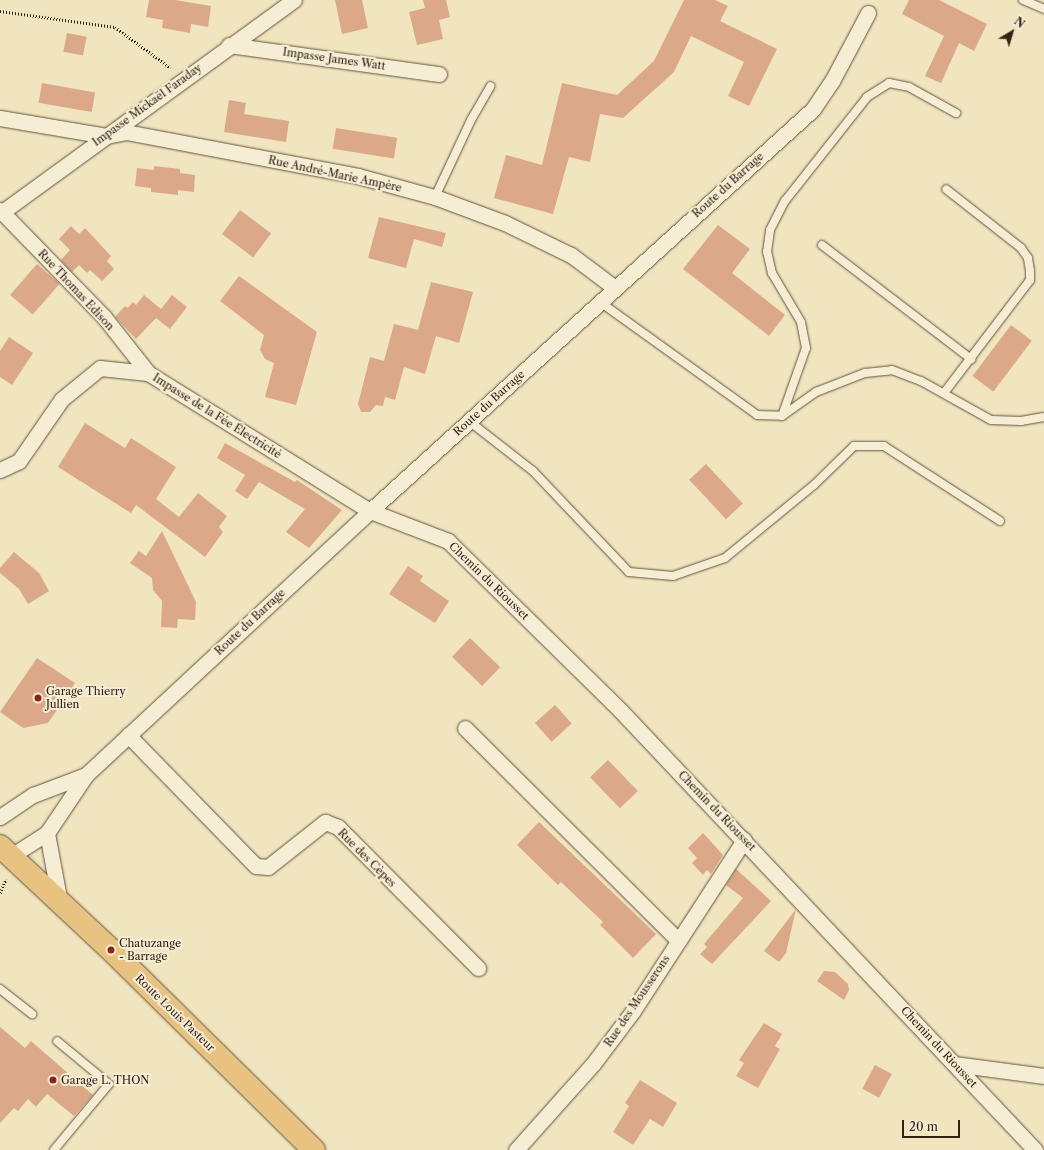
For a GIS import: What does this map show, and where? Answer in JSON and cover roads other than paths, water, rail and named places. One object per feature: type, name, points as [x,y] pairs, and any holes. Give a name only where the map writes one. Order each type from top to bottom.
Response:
[{"type":"main road","name":"Route Louis Pasteur","points":[[5,851],[314,1150]]},
{"type":"street","name":"Impasse Mickaël Faraday","points":[[1,211],[229,45],[294,0]]},
{"type":"street","name":"Route du Barrage","points":[[5,851],[47,834],[86,775],[128,735],[468,421],[812,109],[832,81],[868,13]]},
{"type":"street","name":"Impasse James Watt","points":[[229,45],[439,74]]},
{"type":"street","name":"Rue André-Marie Ampère","points":[[0,118],[106,136],[134,134],[358,176],[436,197],[505,223],[571,255],[615,288]]},
{"type":"street","name":"Rue Thomas Edison","points":[[1,211],[104,317],[148,373]]},
{"type":"street","name":"Impasse de la Fée Électricité","points":[[0,470],[19,461],[62,399],[100,368],[148,373],[370,511]]},
{"type":"street","name":"Chemin du Riousset","points":[[370,511],[448,541],[620,710],[1035,1150]]},
{"type":"street","points":[[465,728],[678,940]]},
{"type":"street","name":"Rue des Cèpes","points":[[128,735],[256,866],[268,867],[325,822],[338,828],[478,968]]},
{"type":"street","name":"Route du Barrage","points":[[0,817],[33,795],[86,775]]},
{"type":"street","points":[[47,834],[60,903]]},
{"type":"street","name":"Rue des Mousserons","points":[[516,1150],[593,1064],[633,1011],[744,840]]},
{"type":"street","points":[[954,1064],[1044,1076]]},
{"type":"lane","points":[[1023,0],[1044,9]]},
{"type":"lane","points":[[782,416],[806,348],[802,322],[772,273],[767,252],[770,230],[785,201],[867,97],[889,84],[910,87],[956,113]]},
{"type":"lane","points":[[436,197],[471,120],[491,86]]},
{"type":"lane","points":[[944,393],[1030,280],[1028,258],[1021,248],[946,189]]},
{"type":"lane","points":[[822,245],[971,359]]},
{"type":"lane","points":[[600,302],[756,415],[782,416],[816,392],[865,373],[892,370],[944,393],[991,420],[1021,421],[1044,417]]},
{"type":"lane","points":[[468,421],[533,471],[629,572],[673,576],[725,558],[814,485],[854,446],[884,446],[1000,521]]},
{"type":"lane","points":[[0,989],[32,1014]]},
{"type":"lane","points":[[54,1150],[109,1084],[57,1041]]},
{"type":"place","name":"Garage Thierry Jullien","points":[[38,698]]},
{"type":"place","name":"Chatuzange - Barrage","points":[[111,950]]},
{"type":"place","name":"Garage L. THON","points":[[53,1080]]}]
